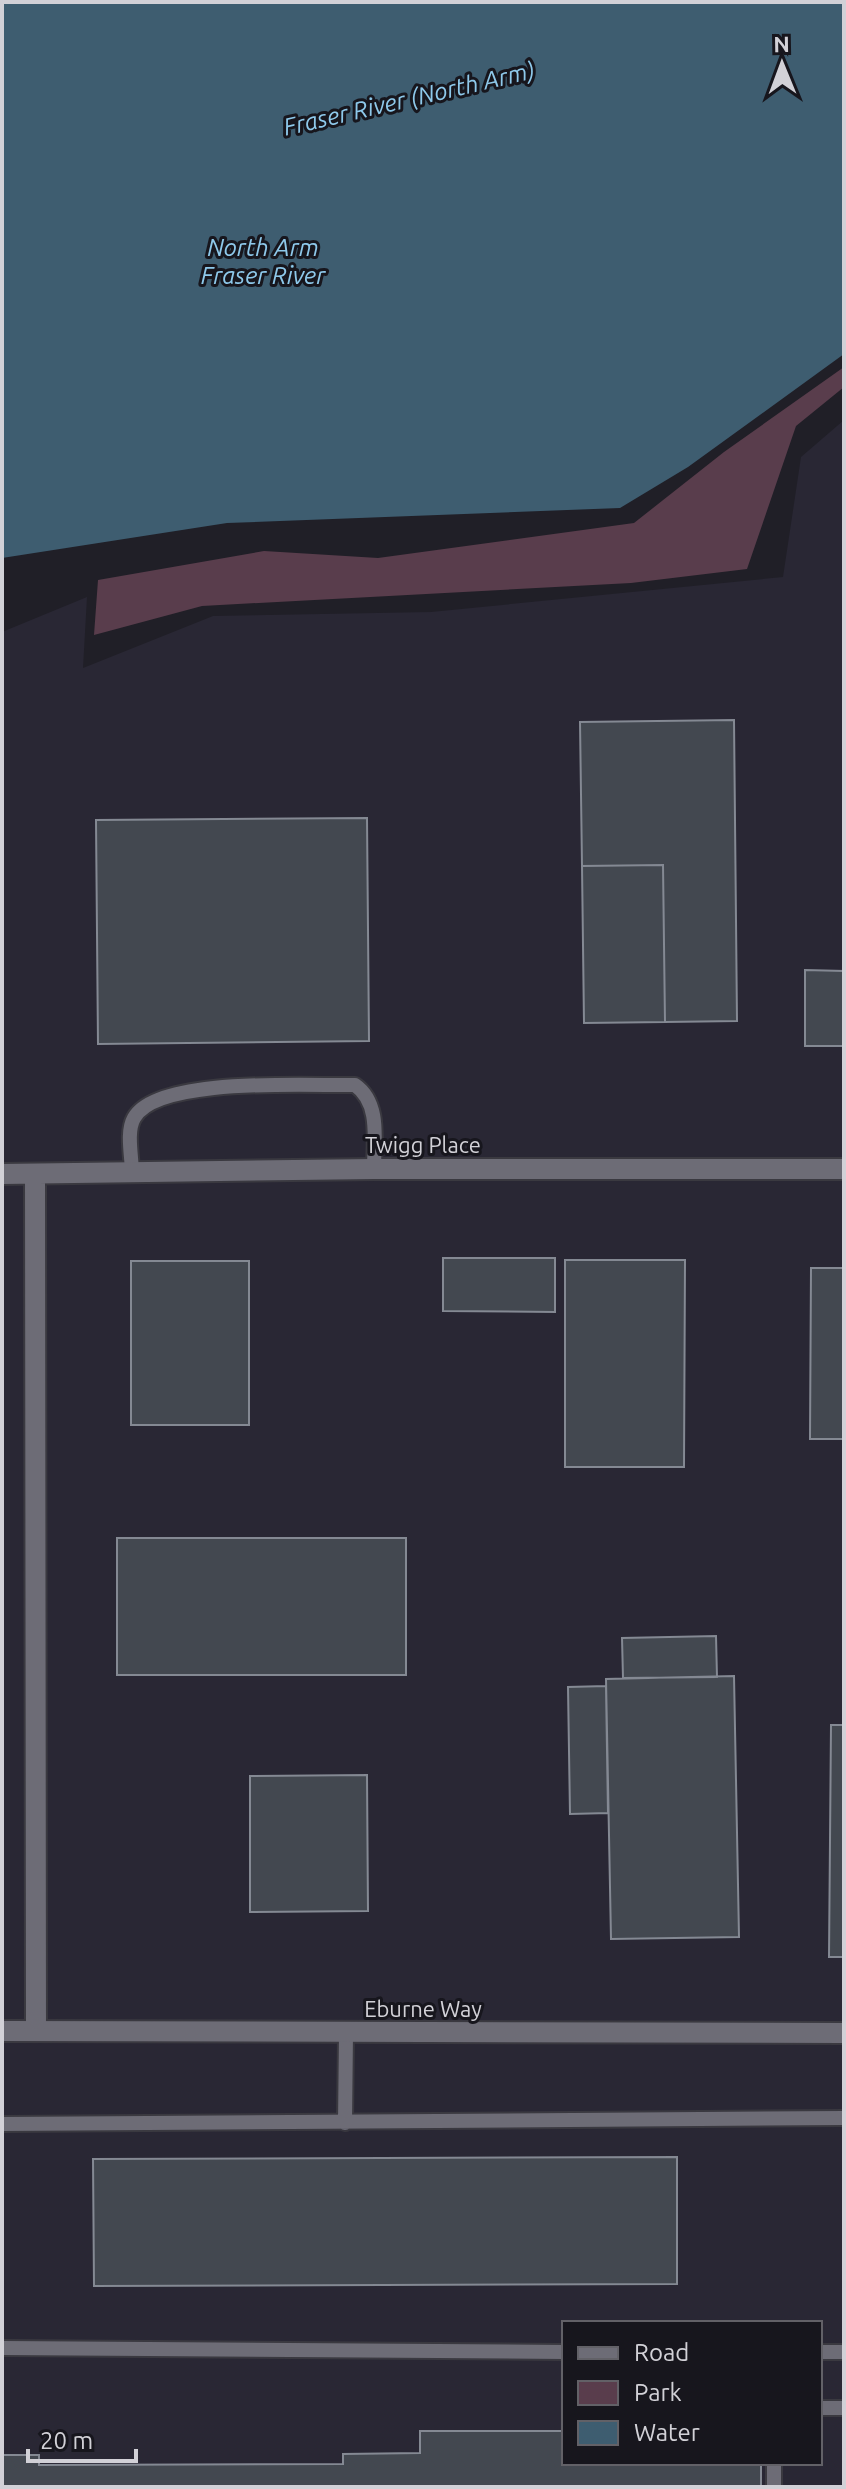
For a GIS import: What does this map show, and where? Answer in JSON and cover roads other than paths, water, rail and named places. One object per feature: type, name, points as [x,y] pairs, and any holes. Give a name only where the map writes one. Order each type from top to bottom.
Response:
[{"type":"street","name":"Twigg Place","points":[[2,1174],[374,1169],[844,1169]]},
{"type":"street","points":[[35,1174],[36,2031]]},
{"type":"street","name":"Eburne Way","points":[[2,2031],[844,2033]]},
{"type":"lane","points":[[132,1173],[130,1125],[148,1102],[179,1092],[211,1088],[355,1085],[364,1091],[373,1109],[374,1169]]},
{"type":"lane","points":[[345,2123],[346,2033]]},
{"type":"lane","points":[[2,2124],[844,2118]]},
{"type":"lane","points":[[2,2348],[562,2352]]},
{"type":"lane","points":[[822,2352],[844,2352]]},
{"type":"lane","points":[[822,2408],[844,2408]]},
{"type":"lane","points":[[774,2465],[774,2487]]},
{"type":"water","name":"North Arm Fraser River","points":[[2,2],[844,2],[844,354],[688,467],[620,508],[227,523],[2,558]]},
{"type":"water label","name":"Fraser River (North Arm)","points":[[409,99]]}]
